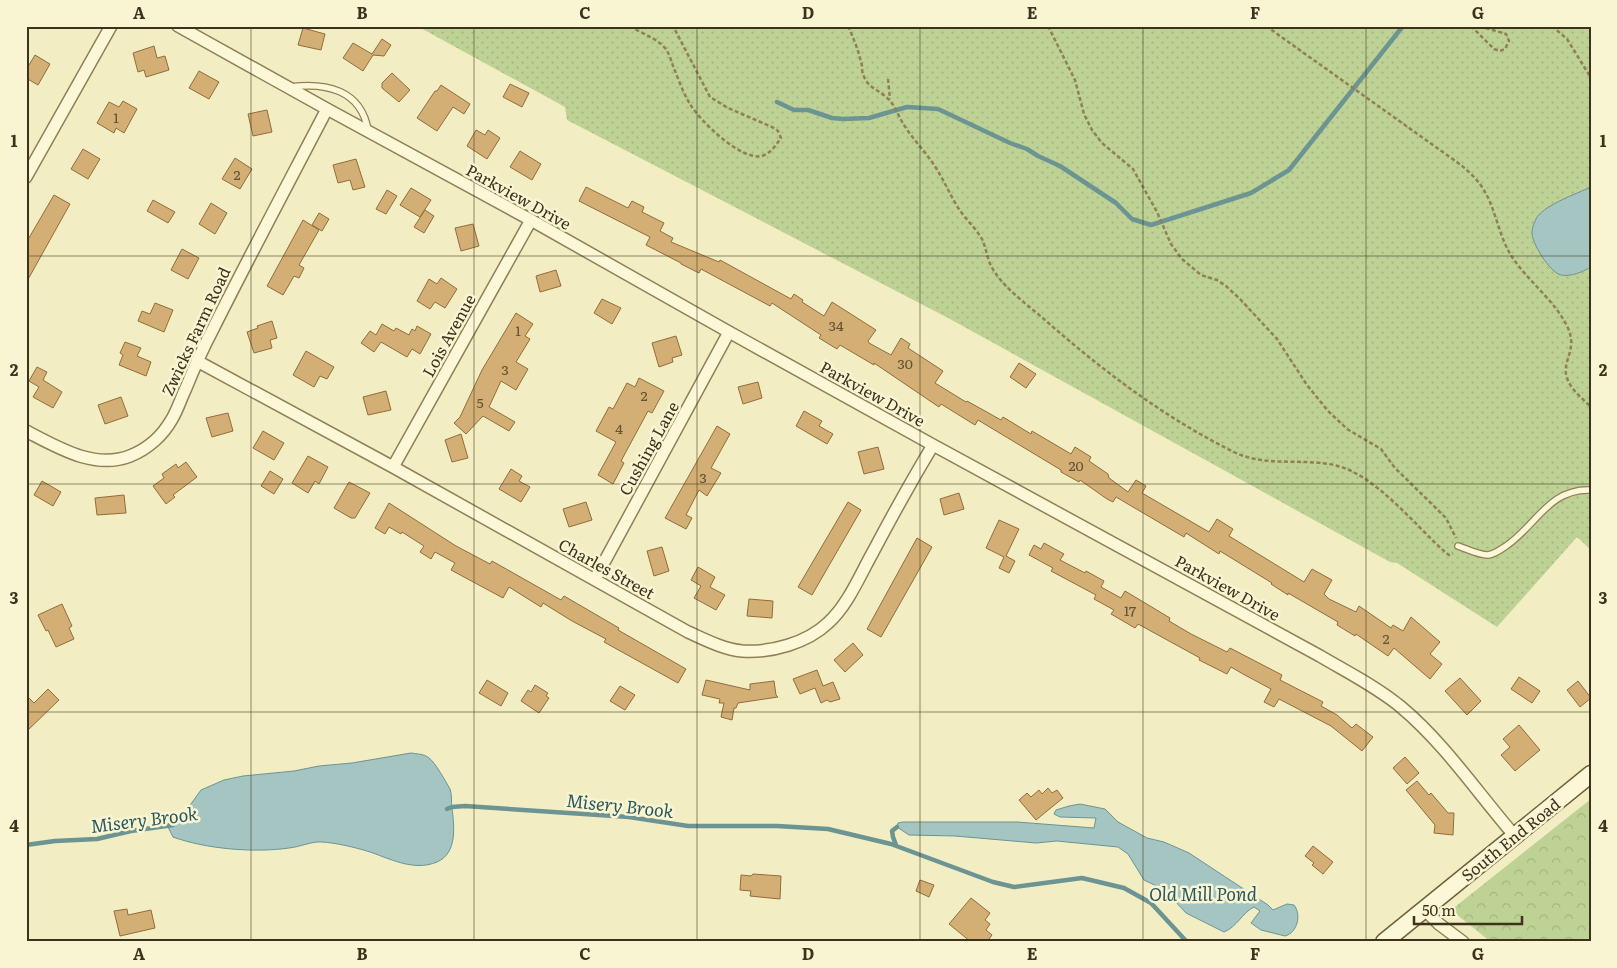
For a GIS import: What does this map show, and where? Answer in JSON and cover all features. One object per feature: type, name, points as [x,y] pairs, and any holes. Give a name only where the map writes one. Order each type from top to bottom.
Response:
[{"type":"street","points":[[26,177],[111,26]]},
{"type":"street","name":"Parkview Drive","points":[[178,26],[531,220],[932,445],[1320,656],[1391,699],[1423,728],[1514,835]]},
{"type":"street","name":"Zwicks Farm Road","points":[[26,431],[78,456],[95,459],[129,457],[154,441],[172,419],[197,361],[327,109]]},
{"type":"street","name":"Lois Avenue","points":[[393,467],[531,220]]},
{"type":"street","name":"Cushing Lane","points":[[594,579],[729,332]]},
{"type":"street","name":"Charles Street","points":[[197,361],[393,467],[688,632],[711,643],[743,651],[791,644],[817,631],[828,623],[837,612],[932,445]]},
{"type":"street","name":"South End Road","points":[[1384,942],[1591,774]]},
{"type":"street","points":[[1424,909],[1439,924],[1463,942]]},
{"type":"lane","points":[[288,88],[298,86],[329,87],[347,95],[364,112],[368,132]]},
{"type":"lane","points":[[1458,546],[1482,554],[1498,552],[1515,540],[1560,496],[1570,492],[1591,490]]},
{"type":"path","points":[[630,26],[645,33],[667,50],[690,105],[725,140],[741,152],[750,155],[760,156],[773,150],[781,138],[778,131],[728,108],[710,97],[673,26]]},
{"type":"path","points":[[848,26],[858,50],[863,74],[867,82],[872,89],[891,102]]},
{"type":"path","points":[[888,79],[891,102],[905,128],[938,171],[964,216],[982,238],[990,265],[1000,278],[1045,320],[1106,372],[1169,414],[1241,455],[1260,459],[1323,463],[1351,470],[1376,486],[1445,552],[1449,555],[1456,551],[1458,546],[1456,536],[1446,518],[1395,468],[1381,449],[1347,429],[1328,411],[1307,385],[1277,339],[1226,286],[1217,280],[1201,275],[1182,259],[1172,244],[1133,169],[1102,143],[1092,130],[1084,114],[1075,80],[1048,26]]},
{"type":"path","points":[[1266,26],[1461,164],[1481,186],[1491,205],[1502,237],[1512,257],[1567,325],[1572,340],[1572,349],[1566,367],[1567,378],[1574,392],[1591,407]]},
{"type":"path","points":[[1471,26],[1494,49],[1500,51],[1505,49],[1508,41],[1506,34],[1479,26]]},
{"type":"path","points":[[1552,26],[1567,39],[1591,78]]},
{"type":"green space","points":[[417,26],[1591,26],[1591,550],[1577,537],[1497,627],[1397,563],[1390,562],[950,319],[567,120],[565,107]]},
{"type":"green space","points":[[1591,799],[1591,942],[1491,942],[1451,910]]},
{"type":"water","points":[[1591,187],[1591,267],[1573,275],[1561,275],[1552,269],[1538,249],[1533,237],[1533,226],[1537,217],[1542,212],[1562,200]]},
{"type":"water","points":[[411,753],[421,754],[431,760],[451,793],[454,830],[452,845],[444,858],[428,865],[410,865],[356,848],[322,842],[261,850],[215,847],[173,837],[167,825],[188,808],[201,790],[224,780]]},
{"type":"water","name":"Old Mill Pond","points":[[1080,804],[1105,809],[1118,822],[1147,838],[1164,842],[1189,853],[1273,910],[1287,904],[1294,905],[1298,914],[1295,928],[1285,936],[1261,930],[1251,923],[1260,911],[1254,907],[1229,930],[1224,932],[1186,913],[1169,892],[1144,880],[1128,854],[1118,847],[1057,841],[1036,843],[955,836],[909,835],[897,827],[898,823],[903,822],[1017,822],[1094,828],[1096,818],[1060,817],[1054,814],[1056,810]]},
{"type":"building","points":[[303,28],[325,34],[321,50],[298,45]]},
{"type":"building","points":[[382,39],[391,45],[384,56],[373,55],[363,71],[343,58],[353,43],[372,54]]},
{"type":"building","points":[[154,46],[157,58],[165,56],[169,70],[146,77],[144,70],[138,72],[133,53]]},
{"type":"building","points":[[35,55],[50,64],[38,85],[26,78],[26,70]]},
{"type":"building","points":[[199,71],[219,82],[209,99],[189,88]]},
{"type":"building","points":[[392,73],[410,90],[399,102],[382,88],[382,83]]},
{"type":"building","points":[[510,84],[529,93],[522,107],[503,97]]},
{"type":"building","points":[[441,85],[470,104],[464,114],[453,107],[437,131],[417,118]]},
{"type":"building","points":[[123,101],[137,109],[124,133],[116,128],[114,133],[97,123],[109,102],[119,107]]},
{"type":"building","points":[[267,110],[272,132],[253,136],[248,114]]},
{"type":"building","points":[[476,130],[485,135],[488,130],[500,138],[487,159],[467,146]]},
{"type":"building","points":[[83,149],[100,159],[88,179],[71,169]]},
{"type":"building","points":[[520,151],[541,164],[532,180],[510,167]]},
{"type":"building","points":[[235,158],[252,169],[240,189],[222,179]]},
{"type":"building","points":[[356,159],[365,187],[353,190],[350,180],[338,183],[333,165]]},
{"type":"building","points":[[586,187],[628,208],[632,201],[644,207],[642,212],[664,223],[660,231],[673,238],[671,242],[719,262],[720,260],[791,299],[794,294],[803,300],[802,302],[824,316],[832,302],[876,330],[868,341],[869,343],[891,355],[901,338],[910,344],[908,348],[943,371],[935,383],[966,402],[1001,420],[1003,417],[1031,434],[1032,431],[1071,454],[1075,447],[1091,457],[1089,461],[1108,474],[1109,478],[1128,492],[1136,480],[1146,486],[1142,493],[1209,532],[1217,519],[1233,529],[1229,536],[1304,582],[1312,569],[1332,580],[1324,594],[1329,599],[1356,612],[1359,606],[1391,628],[1393,625],[1403,631],[1411,617],[1440,642],[1430,654],[1442,664],[1430,679],[1394,648],[1388,656],[1356,634],[1355,636],[1337,625],[1338,622],[1288,593],[1288,595],[1220,551],[1219,554],[1186,533],[1184,537],[1116,497],[1113,502],[1107,499],[1080,480],[1079,482],[1061,472],[1061,470],[978,420],[975,425],[941,404],[939,407],[874,363],[874,365],[840,345],[837,349],[819,338],[821,335],[772,303],[770,306],[701,269],[699,273],[646,245],[650,237],[579,201]]},
{"type":"building","points":[[411,188],[431,200],[420,217],[400,205]]},
{"type":"building","points":[[387,190],[397,196],[386,214],[376,209]]},
{"type":"building","points":[[54,195],[70,204],[26,283],[26,243]]},
{"type":"building","points":[[153,200],[175,212],[168,223],[147,211]]},
{"type":"building","points":[[211,203],[227,213],[215,234],[199,224]]},
{"type":"building","points":[[425,210],[434,216],[424,233],[414,227]]},
{"type":"building","points":[[319,213],[329,219],[322,231],[312,225]]},
{"type":"building","points":[[303,220],[319,230],[299,265],[304,268],[299,278],[294,276],[283,295],[267,286]]},
{"type":"building","points":[[473,224],[479,246],[461,251],[455,228]]},
{"type":"building","points":[[182,249],[199,258],[188,279],[171,270]]},
{"type":"building","points":[[556,270],[561,286],[540,292],[536,276]]},
{"type":"building","points":[[441,278],[457,289],[445,308],[435,302],[430,309],[417,301],[429,279],[437,284]]},
{"type":"building","points":[[602,299],[621,308],[612,324],[594,313]]},
{"type":"building","points":[[155,303],[173,310],[164,332],[138,321],[142,311],[150,314]]},
{"type":"building","points":[[516,313],[533,324],[525,336],[530,339],[516,362],[528,369],[516,390],[501,381],[489,407],[515,422],[509,431],[483,416],[466,434],[454,423],[460,417],[482,370]]},
{"type":"building","points":[[272,321],[277,338],[270,340],[272,348],[254,353],[247,332]]},
{"type":"building","points":[[382,324],[394,331],[396,328],[409,335],[412,329],[415,331],[417,326],[431,334],[420,354],[412,349],[407,357],[381,342],[374,352],[361,343],[370,331],[376,335]]},
{"type":"building","points":[[676,336],[682,355],[672,358],[673,362],[659,367],[652,343]]},
{"type":"building","points":[[125,342],[141,348],[137,356],[151,362],[146,376],[119,365],[123,355],[120,353]]},
{"type":"building","points":[[306,351],[334,367],[327,379],[320,376],[314,387],[293,375]]},
{"type":"building","points":[[1019,363],[1036,374],[1026,388],[1010,377]]},
{"type":"building","points":[[37,367],[47,372],[43,380],[62,392],[53,408],[33,397],[39,387],[29,381]]},
{"type":"building","points":[[639,378],[664,391],[652,413],[648,411],[621,461],[624,463],[613,484],[598,475],[616,442],[596,431],[609,407],[613,409],[627,383],[635,387]]},
{"type":"building","points":[[758,382],[762,398],[743,404],[738,387]]},
{"type":"building","points":[[386,391],[391,410],[368,415],[363,397]]},
{"type":"building","points":[[121,397],[128,416],[105,424],[98,405]]},
{"type":"building","points":[[804,411],[822,421],[819,426],[833,434],[827,444],[796,426]]},
{"type":"building","points":[[228,413],[233,431],[212,437],[206,418]]},
{"type":"building","points":[[717,426],[730,434],[711,468],[721,473],[707,496],[699,490],[686,515],[692,518],[686,529],[665,518]]},
{"type":"building","points":[[263,431],[284,443],[274,460],[253,448]]},
{"type":"building","points":[[461,434],[468,458],[452,462],[445,440]]},
{"type":"building","points":[[878,447],[884,469],[864,474],[858,452]]},
{"type":"building","points":[[308,456],[328,467],[319,484],[315,481],[308,493],[292,483]]},
{"type":"building","points":[[186,462],[197,477],[173,495],[175,497],[166,504],[153,486],[164,478],[162,474],[176,464],[178,468]]},
{"type":"building","points":[[511,469],[522,476],[519,481],[530,487],[521,502],[499,489]]},
{"type":"building","points":[[270,471],[283,479],[274,494],[261,486]]},
{"type":"building","points":[[42,481],[61,492],[53,506],[34,495]]},
{"type":"building","points":[[349,482],[370,493],[355,518],[351,518],[334,508]]},
{"type":"building","points":[[959,493],[964,509],[944,515],[940,499]]},
{"type":"building","points":[[124,495],[126,513],[97,515],[95,498]]},
{"type":"building","points":[[586,502],[592,520],[569,527],[563,509]]},
{"type":"building","points":[[848,502],[861,510],[812,595],[798,587]]},
{"type":"building","points":[[389,503],[456,546],[490,564],[492,561],[561,600],[564,596],[686,669],[678,683],[604,642],[606,639],[543,603],[541,607],[509,587],[503,598],[451,570],[455,563],[435,552],[431,559],[420,552],[424,546],[402,532],[401,534],[389,527],[385,534],[375,528]]},
{"type":"building","points":[[999,520],[1019,529],[1006,556],[1015,561],[1009,573],[999,568],[1004,557],[986,548]]},
{"type":"building","points":[[917,538],[932,547],[881,637],[867,629]]},
{"type":"building","points":[[1044,543],[1064,554],[1060,560],[1104,581],[1101,587],[1121,598],[1125,591],[1170,618],[1169,621],[1191,634],[1227,652],[1230,648],[1282,675],[1280,680],[1323,702],[1321,706],[1337,715],[1352,728],[1356,724],[1373,737],[1362,751],[1331,726],[1279,699],[1274,707],[1264,702],[1271,689],[1231,667],[1227,674],[1199,660],[1200,658],[1138,624],[1135,628],[1111,614],[1114,610],[1094,599],[1096,595],[1051,571],[1053,568],[1029,555],[1034,545],[1041,549]]},
{"type":"building","points":[[662,547],[669,571],[654,576],[647,551]]},
{"type":"building","points":[[698,567],[715,577],[710,587],[725,595],[716,610],[694,598],[701,586],[691,580]]},
{"type":"building","points":[[749,599],[773,601],[772,618],[747,616]]},
{"type":"building","points":[[62,604],[72,626],[69,628],[74,639],[56,647],[38,615]]},
{"type":"building","points":[[853,643],[863,655],[845,672],[834,660]]},
{"type":"building","points":[[817,670],[823,686],[833,682],[840,699],[830,702],[827,700],[821,703],[815,688],[800,694],[793,679]]},
{"type":"building","points":[[1519,677],[1540,691],[1532,703],[1511,689]]},
{"type":"building","points":[[1460,678],[1481,701],[1467,715],[1445,691]]},
{"type":"building","points":[[487,680],[508,693],[501,706],[479,693]]},
{"type":"building","points":[[706,680],[750,690],[750,684],[774,681],[778,697],[738,703],[736,708],[734,708],[732,720],[721,717],[724,703],[719,703],[720,699],[702,695]]},
{"type":"building","points":[[1578,681],[1591,698],[1580,707],[1567,690]]},
{"type":"building","points":[[535,685],[548,693],[546,696],[549,698],[539,713],[521,701],[528,690],[531,692]]},
{"type":"building","points":[[620,686],[635,695],[625,710],[610,701]]},
{"type":"building","points":[[48,689],[59,700],[26,732],[26,695],[34,703]]},
{"type":"building","points":[[1519,725],[1540,750],[1515,771],[1501,755],[1510,747],[1503,739]]},
{"type":"building","points":[[1405,757],[1419,773],[1407,784],[1393,768]]},
{"type":"building","points":[[1417,781],[1429,795],[1431,793],[1448,813],[1454,813],[1453,835],[1434,833],[1435,825],[1406,790]]},
{"type":"building","points":[[1048,788],[1052,793],[1057,790],[1063,798],[1036,820],[1019,800],[1027,793],[1031,797],[1039,790],[1042,794]]},
{"type":"building","points":[[1313,846],[1333,862],[1323,874],[1305,856]]},
{"type":"building","points":[[753,874],[781,876],[780,899],[750,896],[751,891],[740,890],[741,875],[751,876]]},
{"type":"building","points":[[920,880],[934,885],[929,897],[916,891]]},
{"type":"building","points":[[971,898],[990,913],[985,920],[990,924],[986,930],[992,935],[987,942],[971,942],[949,924]]},
{"type":"building","points":[[127,909],[128,915],[151,910],[155,928],[120,936],[114,911]]},
{"type":"waterway","points":[[777,102],[794,110],[808,110],[832,118],[843,119],[869,118],[907,107],[938,109],[1060,166],[1116,203],[1132,219],[1151,225],[1251,193],[1289,170],[1403,26]]},
{"type":"waterway","name":"Misery Brook","points":[[447,809],[465,806],[629,817],[688,826],[777,826],[828,829],[891,844],[993,882],[1014,887],[1082,878],[1124,888],[1151,903],[1187,942]]},
{"type":"waterway","name":"Misery Brook","points":[[26,845],[55,841],[97,839],[131,831],[173,825]]},
{"type":"waterway","points":[[896,845],[892,831],[897,827]]}]
